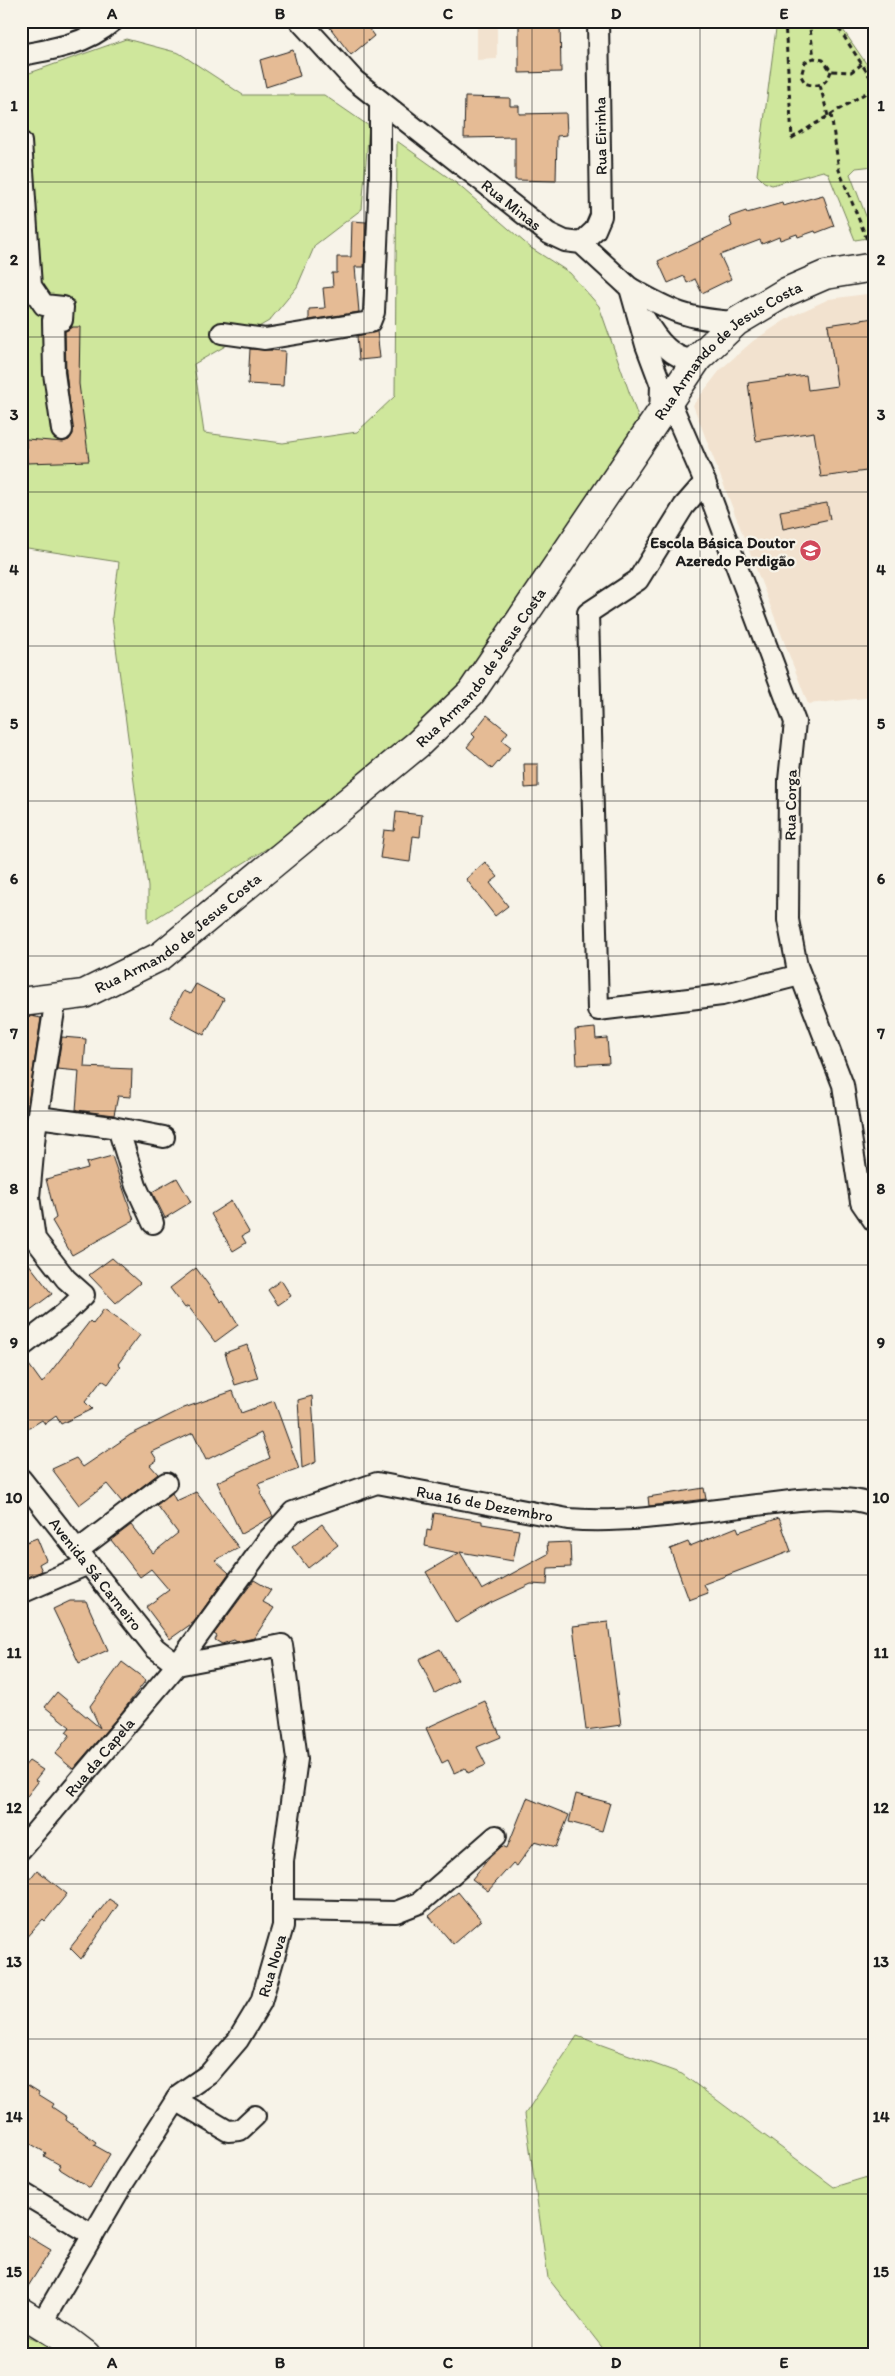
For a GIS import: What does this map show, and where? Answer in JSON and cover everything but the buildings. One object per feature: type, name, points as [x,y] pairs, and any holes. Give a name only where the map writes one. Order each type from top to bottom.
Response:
[{"type":"street","points":[[21,55],[62,48],[92,37],[113,21]]},
{"type":"street","name":"Rua Minas","points":[[300,21],[354,80],[548,232],[565,241],[581,243],[630,288]]},
{"type":"street","name":"Rua Eirinha","points":[[581,243],[595,230],[601,216],[598,21]]},
{"type":"street","points":[[222,333],[265,339],[370,322],[374,312],[380,177],[380,100]]},
{"type":"street","points":[[21,142],[31,286],[44,306],[63,307],[62,320],[53,320],[54,373],[62,430]]},
{"type":"street","name":"Rua Armando de Jesus Costa","points":[[21,1002],[84,994],[161,956],[418,744],[471,692],[698,358],[736,322],[762,305],[808,282],[872,258]]},
{"type":"street","points":[[630,288],[681,315],[698,319],[736,322]]},
{"type":"street","points":[[630,288],[653,335],[683,359],[691,360],[698,358]]},
{"type":"street","points":[[630,288],[646,345],[662,385],[664,408]]},
{"type":"street","name":"Rua Corga","points":[[664,408],[705,482],[795,722],[789,780],[788,920],[800,975],[843,1085],[862,1202],[874,1221]]},
{"type":"street","points":[[705,482],[684,506],[638,580],[588,613],[598,1010],[722,995],[800,975]]},
{"type":"street","points":[[21,1347],[64,1314],[84,1295],[66,1279],[35,1239],[29,1197],[38,1117],[56,998]]},
{"type":"street","points":[[38,1117],[112,1127],[164,1137]]},
{"type":"street","points":[[112,1127],[119,1131],[136,1186],[152,1223]]},
{"type":"street","name":"Avenida Sá Carneiro","points":[[21,1479],[155,1648],[176,1665]]},
{"type":"street","points":[[21,1593],[83,1557],[166,1483]]},
{"type":"street","name":"Rua 16 de Dezembro","points":[[176,1665],[267,1541],[293,1512],[377,1483],[568,1519],[590,1521],[684,1514],[833,1497],[874,1505]]},
{"type":"street","name":"Rua Nova","points":[[31,2318],[93,2235],[125,2180],[180,2094],[210,2074],[238,2040],[261,2002],[283,1926],[283,1861],[296,1759],[282,1645],[176,1665]]},
{"type":"street","name":"Rua da Capela","points":[[21,1849],[176,1665]]},
{"type":"street","points":[[283,1910],[396,1912],[420,1903],[496,1836]]},
{"type":"street","points":[[176,2100],[228,2131],[240,2130],[255,2116]]},
{"type":"street","points":[[21,2192],[93,2235]]},
{"type":"street","points":[[31,2318],[86,2355]]},
{"type":"path","points":[[785,21],[792,138],[874,88]]},
{"type":"path","points":[[810,21],[814,58]]},
{"type":"path","points":[[834,21],[874,83]]},
{"type":"path","points":[[814,58],[824,60],[831,71],[827,79],[820,85],[807,84],[801,78],[803,64],[814,58]]},
{"type":"path","points":[[831,71],[851,72],[862,64]]},
{"type":"path","points":[[820,85],[830,115],[839,170],[872,258]]},
{"type":"shaded area","points":[[477,21],[497,21],[497,59],[477,60]]},
{"type":"shaded area","name":"Escola Básica Doutor Azeredo Perdigão","points":[[874,293],[874,697],[808,704],[693,405],[721,369],[753,341],[790,317],[829,299]]},
{"type":"green space","points":[[777,21],[837,21],[874,75],[874,166],[856,168],[850,174],[874,237],[855,240],[828,173],[823,171],[772,185],[764,182],[757,175]]},
{"type":"green space","points":[[126,39],[179,53],[243,95],[324,95],[369,126],[362,209],[315,245],[297,287],[269,321],[194,364],[204,433],[283,443],[357,432],[395,396],[397,141],[456,183],[531,248],[570,273],[599,306],[639,420],[461,683],[368,785],[148,923],[148,887],[112,617],[119,562],[21,547],[21,76]]},
{"type":"green space","points":[[577,2036],[682,2074],[834,2187],[874,2175],[874,2355],[608,2355],[548,2278],[525,2114]]},
{"type":"green space","points":[[21,2333],[47,2344],[63,2355],[21,2355]]},
{"type":"place","name":"Escola Básica Doutor Azeredo Perdigão","points":[[811,551]]}]
